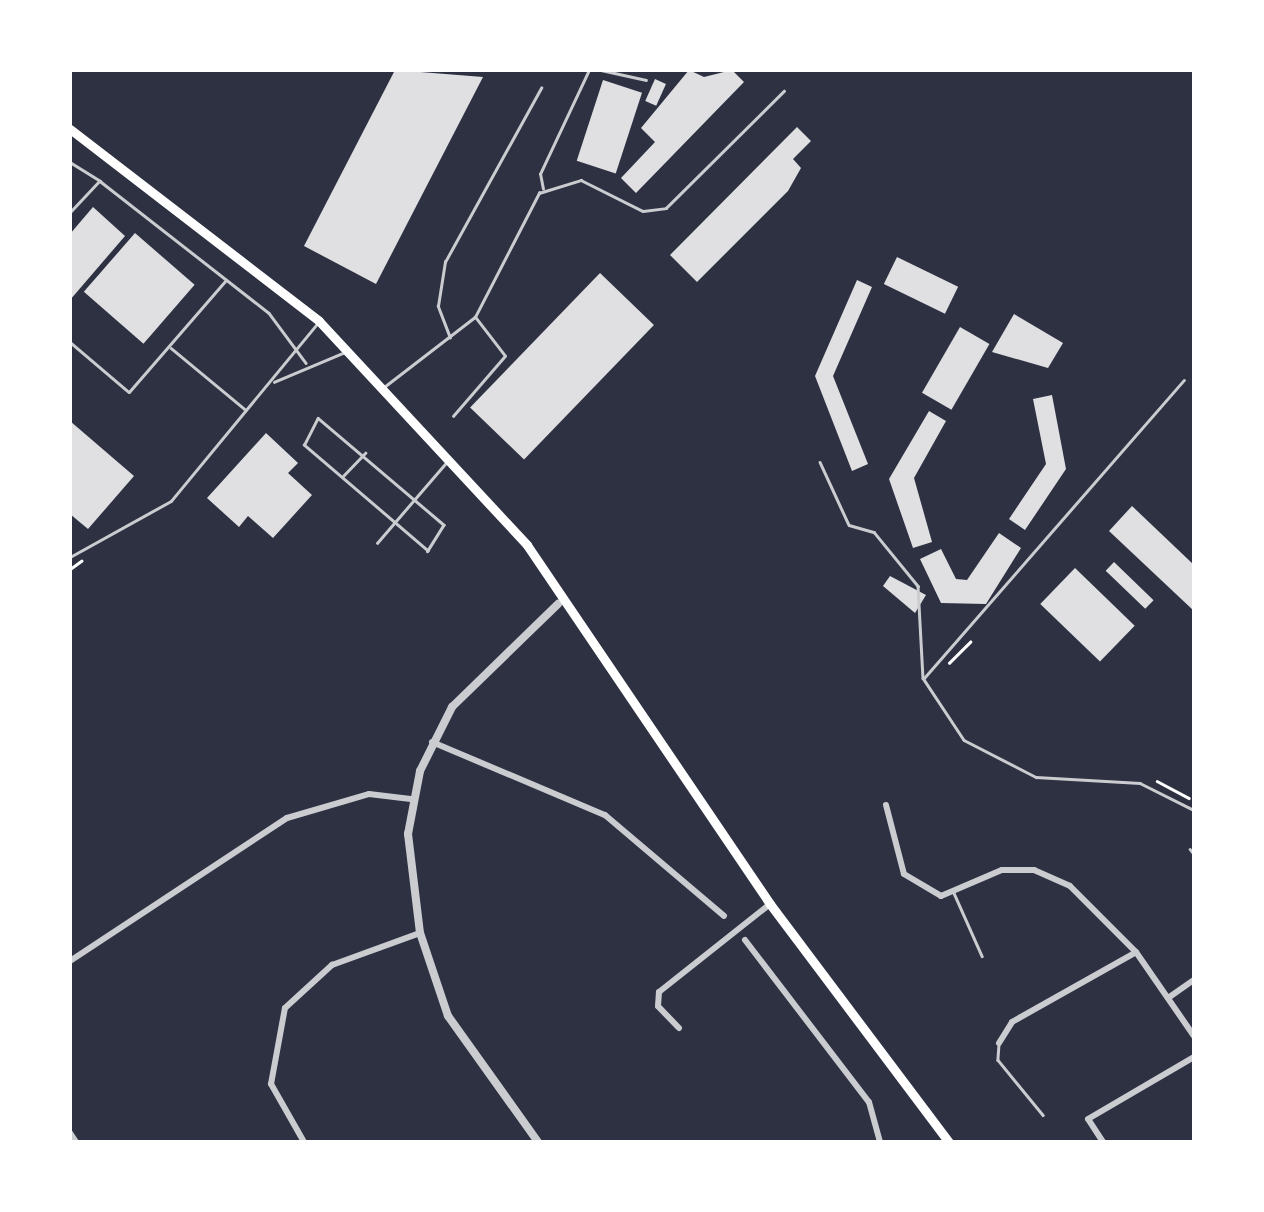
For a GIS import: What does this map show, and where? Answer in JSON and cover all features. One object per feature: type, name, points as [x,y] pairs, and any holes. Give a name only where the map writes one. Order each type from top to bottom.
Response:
[{"type":"main road","points":[[70,129],[319,321],[527,545],[558,604],[770,904],[949,1142]]},
{"type":"street","points":[[538,1142],[448,1016],[420,933],[411,800],[431,742],[471,684],[558,604]]},
{"type":"street","points":[[431,742],[604,815],[724,916]]},
{"type":"street","points":[[70,961],[296,813],[369,794],[411,800]]},
{"type":"street","points":[[886,806],[904,874],[940,896],[1002,870],[1034,870],[1070,886],[1136,952],[1194,1036]]},
{"type":"street","points":[[680,1028],[658,1006],[660,992],[770,904]]},
{"type":"street","points":[[304,1142],[271,1084],[285,1008],[332,965],[420,933]]},
{"type":"street","points":[[745,940],[870,1102],[880,1142]]},
{"type":"street","points":[[999,1043],[1012,1022],[1136,952]]},
{"type":"street","points":[[1168,998],[1194,980]]},
{"type":"street","points":[[1103,1142],[1088,1119],[1194,1057]]},
{"type":"street","points":[[70,1133],[76,1142]]},
{"type":"lane","points":[[382,388],[475,317],[544,190],[540,174],[589,70]]},
{"type":"lane","points":[[601,70],[646,80]]},
{"type":"lane","points":[[450,338],[438,306],[444,262],[541,88]]},
{"type":"lane","points":[[544,190],[584,181],[643,212],[664,210],[784,91]]},
{"type":"lane","points":[[70,171],[72,164],[100,181],[227,279],[301,347],[306,363]]},
{"type":"lane","points":[[70,213],[100,181]]},
{"type":"lane","points":[[70,342],[129,392],[227,279]]},
{"type":"lane","points":[[453,416],[505,356],[475,317]]},
{"type":"lane","points":[[70,557],[171,501],[319,321]]},
{"type":"lane","points":[[168,346],[247,411]]},
{"type":"lane","points":[[268,385],[306,363],[328,365],[347,350]]},
{"type":"lane","points":[[923,678],[966,637],[1031,561],[1033,545],[1184,380]]},
{"type":"lane","points":[[318,418],[367,451],[416,497],[445,532],[421,551],[342,478],[302,441],[318,418]]},
{"type":"lane","points":[[342,478],[367,451]]},
{"type":"lane","points":[[376,543],[450,460]]},
{"type":"lane","points":[[820,462],[849,525],[874,532],[918,586],[923,678],[964,740],[997,761],[1036,777],[1140,783],[1194,810]]},
{"type":"lane","points":[[1190,848],[1194,854]]},
{"type":"lane","points":[[953,891],[982,956]]},
{"type":"lane","points":[[999,1043],[998,1060],[1043,1115]]},
{"type":"path","points":[[938,672],[971,644],[966,637]]},
{"type":"path","points":[[1138,776],[1194,801]]},
{"type":"building","points":[[395,70],[483,77],[376,284],[304,246]]},
{"type":"building","points":[[689,70],[704,77],[732,70],[744,82],[636,193],[621,178],[655,142],[641,128]]},
{"type":"building","points":[[655,79],[666,84],[656,106],[645,101]]},
{"type":"building","points":[[603,80],[642,93],[616,174],[577,161]]},
{"type":"building","points":[[797,127],[811,141],[793,159],[801,168],[788,191],[697,282],[670,255]]},
{"type":"building","points":[[93,207],[125,236],[70,300],[70,234]]},
{"type":"building","points":[[135,233],[195,285],[143,344],[84,292]]},
{"type":"building","points":[[897,257],[958,287],[945,314],[884,284]]},
{"type":"building","points":[[600,273],[654,325],[524,460],[470,408]]},
{"type":"building","points":[[857,280],[872,287],[833,376],[868,464],[852,471],[815,376]]},
{"type":"building","points":[[1014,314],[1063,343],[1048,368],[992,352]]},
{"type":"building","points":[[960,327],[989,344],[951,410],[922,393]]},
{"type":"building","points":[[1052,395],[1066,469],[1025,530],[1009,519],[1046,464],[1033,399]]},
{"type":"building","points":[[929,411],[946,421],[914,478],[932,542],[913,548],[889,479]]},
{"type":"building","points":[[70,421],[134,476],[88,529],[70,514]]},
{"type":"building","points":[[266,433],[298,463],[288,473],[312,495],[273,538],[248,516],[239,527],[207,498]]},
{"type":"building","points":[[1132,506],[1194,565],[1194,611],[1109,531]]},
{"type":"building","points":[[999,533],[1021,548],[986,604],[941,603],[920,559],[941,549],[956,579],[967,580]]},
{"type":"building","points":[[1114,562],[1154,600],[1145,609],[1106,571]]},
{"type":"building","points":[[1075,568],[1135,626],[1100,662],[1040,604]]},
{"type":"building","points":[[890,576],[926,595],[915,613],[883,586]]}]
